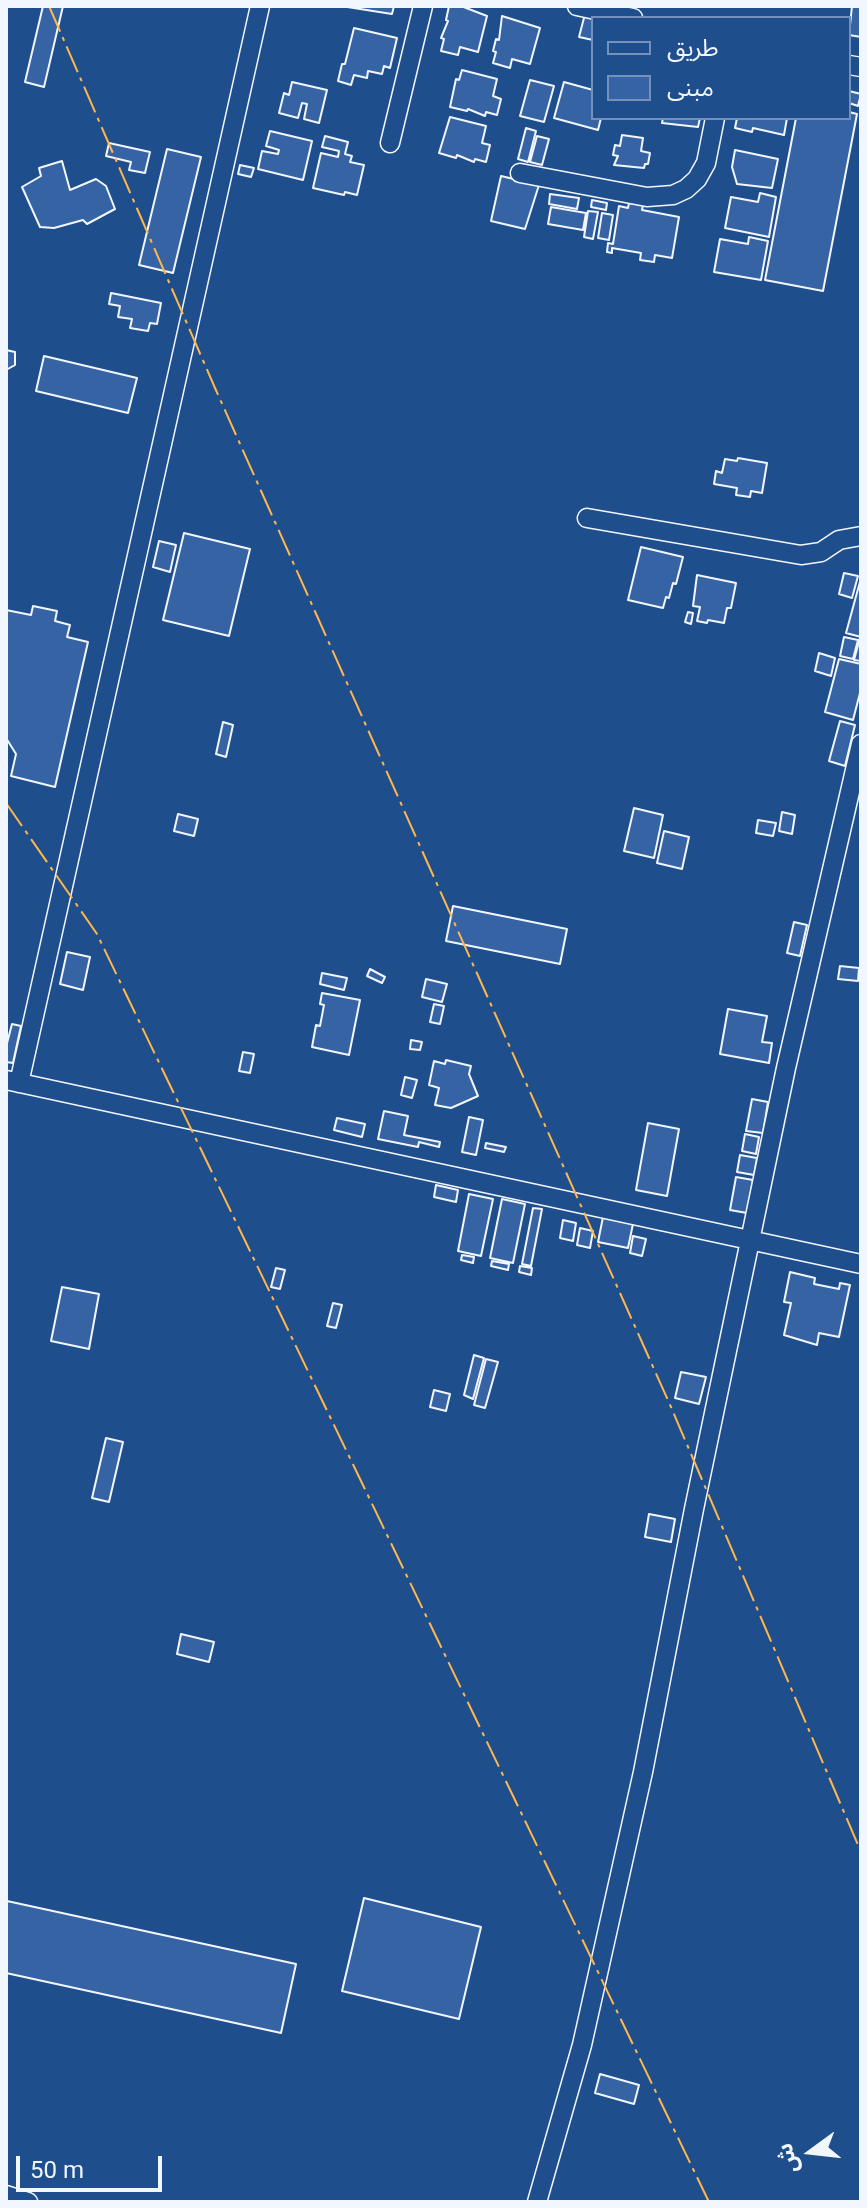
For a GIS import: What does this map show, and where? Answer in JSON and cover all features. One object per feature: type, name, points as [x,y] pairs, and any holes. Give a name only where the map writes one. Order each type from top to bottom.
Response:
[{"type":"street","points":[[260,6],[12,1082],[861,1264]]},
{"type":"street","points":[[390,143],[423,6]]},
{"type":"street","points":[[577,6],[630,14]]},
{"type":"street","points":[[520,173],[632,195],[673,195],[686,189],[702,171],[715,120]]},
{"type":"street","points":[[587,518],[801,555],[821,552],[839,540],[861,536]]},
{"type":"street","points":[[537,2202],[582,2045],[606,1939],[643,1772],[786,1068],[861,744]]},
{"type":"street","points":[[6,2195],[28,2202]]},
{"type":"building","points":[[43,6],[63,6],[44,87],[25,82]]},
{"type":"building","points":[[341,6],[394,6],[392,14]]},
{"type":"building","points":[[449,6],[461,6],[487,16],[478,52],[460,47],[458,55],[441,51]]},
{"type":"building","points":[[852,6],[861,6],[861,37],[851,35]]},
{"type":"building","points":[[585,14],[591,17],[591,40],[579,37]]},
{"type":"building","points":[[502,16],[540,28],[530,64],[512,59],[510,68],[493,63]]},
{"type":"building","points":[[354,28],[397,38],[390,68],[384,66],[382,74],[368,71],[367,78],[354,75],[351,85],[338,81]]},
{"type":"building","points":[[462,70],[497,79],[493,96],[501,99],[497,115],[486,112],[485,116],[468,109],[450,107],[456,79],[459,80]]},
{"type":"building","points":[[530,80],[554,86],[544,122],[520,116]]},
{"type":"building","points":[[292,82],[327,90],[319,123],[304,119],[307,104],[302,103],[298,118],[279,113],[284,93],[289,95]]},
{"type":"building","points":[[564,82],[591,89],[591,120],[600,120],[598,130],[554,118]]},
{"type":"building","points":[[851,92],[861,94],[858,106],[851,104]]},
{"type":"building","points":[[851,112],[857,114],[823,291],[765,280],[796,120],[851,120]]},
{"type":"building","points":[[450,117],[486,126],[482,143],[490,145],[486,162],[439,153]]},
{"type":"building","points":[[663,120],[700,120],[698,127],[662,123]]},
{"type":"building","points":[[737,120],[787,120],[784,135],[753,128],[752,132],[735,128]]},
{"type":"building","points":[[526,128],[536,131],[528,162],[518,159]]},
{"type":"building","points":[[270,131],[312,141],[303,180],[258,169],[262,151],[278,154],[279,150],[266,146]]},
{"type":"building","points":[[622,135],[643,138],[641,151],[650,153],[644,168],[614,165],[618,156],[613,155],[615,145],[620,146]]},
{"type":"building","points":[[325,136],[348,142],[345,154],[352,156],[350,162],[364,165],[357,195],[313,188],[321,153],[338,157],[339,151],[322,147]]},
{"type":"building","points":[[537,136],[549,139],[542,165],[530,162]]},
{"type":"building","points":[[109,143],[150,152],[145,173],[129,170],[131,162],[106,156]]},
{"type":"building","points":[[167,149],[201,157],[173,273],[139,265]]},
{"type":"building","points":[[735,150],[778,159],[772,188],[737,184],[732,167]]},
{"type":"building","points":[[62,161],[70,190],[96,179],[106,186],[115,209],[87,224],[83,220],[54,228],[40,227],[22,187],[41,176],[39,168]]},
{"type":"building","points":[[240,165],[254,168],[251,177],[238,174]]},
{"type":"building","points":[[501,176],[539,185],[525,229],[491,221]]},
{"type":"building","points":[[760,193],[776,197],[769,237],[725,228],[731,197],[758,202]]},
{"type":"building","points":[[550,194],[579,198],[577,209],[549,204]]},
{"type":"building","points":[[592,200],[607,203],[606,210],[591,207]]},
{"type":"building","points":[[629,203],[643,205],[642,210],[679,217],[672,258],[655,255],[654,262],[640,260],[641,253],[612,248],[612,253],[607,252],[608,243],[613,244],[619,206],[628,208]]},
{"type":"building","points":[[551,207],[586,213],[583,230],[548,224]]},
{"type":"building","points":[[588,211],[598,212],[593,239],[584,237]]},
{"type":"building","points":[[602,213],[613,215],[609,240],[598,238]]},
{"type":"building","points":[[749,237],[768,241],[761,280],[714,272],[720,239],[748,244]]},
{"type":"building","points":[[111,293],[161,303],[157,324],[150,323],[148,331],[130,328],[132,319],[118,317],[120,306],[109,304]]},
{"type":"building","points":[[6,350],[15,352],[15,365],[6,370]]},
{"type":"building","points":[[44,356],[137,378],[128,413],[36,391]]},
{"type":"building","points":[[738,458],[767,463],[762,493],[751,491],[750,497],[736,495],[737,488],[714,484],[716,471],[722,473],[725,459],[737,461]]},
{"type":"building","points":[[184,533],[250,549],[229,636],[163,620]]},
{"type":"building","points":[[159,541],[176,545],[170,572],[153,567]]},
{"type":"building","points":[[641,547],[683,557],[676,584],[673,583],[663,608],[628,600]]},
{"type":"building","points":[[844,573],[858,576],[852,598],[839,594]]},
{"type":"building","points":[[697,575],[736,583],[724,623],[697,621],[700,607],[693,606]]},
{"type":"building","points":[[861,578],[861,637],[846,633]]},
{"type":"building","points":[[33,606],[57,611],[55,621],[70,625],[67,637],[88,642],[55,787],[11,776],[16,754],[6,738],[6,610],[31,615]]},
{"type":"building","points":[[688,612],[693,613],[691,624],[685,622]]},
{"type":"building","points":[[844,637],[858,640],[853,659],[840,656]]},
{"type":"building","points":[[861,638],[861,661],[854,660]]},
{"type":"building","points":[[819,653],[835,658],[831,676],[815,671]]},
{"type":"building","points":[[839,659],[861,664],[861,689],[853,720],[825,712]]},
{"type":"building","points":[[840,721],[855,725],[845,766],[829,761]]},
{"type":"building","points":[[223,722],[233,725],[226,757],[216,754]]},
{"type":"building","points":[[634,808],[663,815],[654,858],[624,851]]},
{"type":"building","points":[[782,812],[795,815],[792,834],[779,831]]},
{"type":"building","points":[[178,814],[198,819],[194,836],[174,831]]},
{"type":"building","points":[[758,820],[776,823],[773,836],[756,833]]},
{"type":"building","points":[[664,831],[689,837],[682,869],[657,863]]},
{"type":"building","points":[[453,906],[567,929],[560,964],[446,941]]},
{"type":"building","points":[[794,922],[807,925],[800,956],[787,953]]},
{"type":"building","points":[[67,952],[90,957],[83,990],[60,984]]},
{"type":"building","points":[[840,966],[859,968],[858,981],[838,979]]},
{"type":"building","points":[[370,969],[385,977],[382,983],[367,976]]},
{"type":"building","points":[[322,973],[347,978],[344,990],[320,984]]},
{"type":"building","points":[[426,979],[447,984],[442,1002],[422,997]]},
{"type":"building","points":[[322,993],[360,1000],[349,1055],[312,1047],[324,1005],[320,1004]]},
{"type":"building","points":[[434,1004],[444,1006],[440,1024],[430,1022]]},
{"type":"building","points":[[728,1009],[767,1016],[762,1042],[772,1043],[769,1063],[720,1054]]},
{"type":"building","points":[[12,1024],[21,1026],[13,1063],[6,1062]]},
{"type":"building","points":[[411,1040],[422,1042],[420,1050],[410,1049]]},
{"type":"building","points":[[243,1052],[254,1054],[250,1073],[239,1071]]},
{"type":"building","points":[[446,1060],[471,1066],[469,1074],[478,1096],[451,1108],[435,1105],[439,1088],[429,1085],[434,1061],[445,1064]]},
{"type":"building","points":[[405,1077],[417,1080],[412,1098],[401,1095]]},
{"type":"building","points":[[752,1099],[768,1102],[763,1133],[746,1131]]},
{"type":"building","points":[[384,1111],[408,1116],[404,1135],[440,1142],[439,1147],[419,1142],[418,1147],[378,1139]]},
{"type":"building","points":[[469,1117],[483,1120],[476,1155],[462,1152]]},
{"type":"building","points":[[337,1118],[365,1124],[362,1137],[334,1130]]},
{"type":"building","points":[[648,1123],[679,1129],[667,1196],[636,1190]]},
{"type":"building","points":[[745,1134],[759,1137],[756,1154],[742,1151]]},
{"type":"building","points":[[486,1143],[506,1147],[504,1152],[485,1148]]},
{"type":"building","points":[[740,1155],[757,1158],[754,1175],[737,1172]]},
{"type":"building","points":[[736,1177],[753,1180],[747,1213],[730,1210]]},
{"type":"building","points":[[436,1185],[458,1190],[456,1202],[434,1197]]},
{"type":"building","points":[[469,1194],[493,1199],[481,1256],[458,1251]]},
{"type":"building","points":[[502,1199],[525,1204],[513,1263],[490,1258]]},
{"type":"building","points":[[533,1208],[542,1209],[531,1266],[522,1264]]},
{"type":"building","points":[[604,1212],[634,1219],[628,1248],[598,1242]]},
{"type":"building","points":[[563,1220],[576,1223],[573,1241],[560,1238]]},
{"type":"building","points":[[580,1228],[593,1231],[590,1248],[577,1245]]},
{"type":"building","points":[[633,1236],[646,1239],[642,1256],[630,1253]]},
{"type":"building","points":[[462,1255],[474,1257],[473,1263],[461,1260]]},
{"type":"building","points":[[492,1261],[509,1264],[508,1270],[491,1266]]},
{"type":"building","points":[[520,1266],[532,1268],[531,1275],[519,1272]]},
{"type":"building","points":[[276,1268],[285,1270],[280,1289],[271,1287]]},
{"type":"building","points":[[790,1272],[815,1278],[814,1284],[839,1289],[840,1283],[850,1285],[839,1337],[819,1333],[817,1345],[784,1335],[791,1303],[784,1302]]},
{"type":"building","points":[[62,1287],[99,1294],[89,1349],[51,1341]]},
{"type":"building","points":[[333,1303],[342,1305],[336,1328],[327,1326]]},
{"type":"building","points":[[474,1355],[484,1358],[473,1399],[464,1395]]},
{"type":"building","points":[[486,1359],[498,1362],[485,1408],[474,1405]]},
{"type":"building","points":[[681,1372],[706,1377],[699,1404],[675,1398]]},
{"type":"building","points":[[434,1390],[450,1394],[446,1411],[430,1407]]},
{"type":"building","points":[[106,1438],[123,1442],[109,1502],[92,1498]]},
{"type":"building","points":[[649,1514],[675,1519],[671,1542],[645,1537]]},
{"type":"building","points":[[181,1634],[214,1642],[209,1662],[177,1654]]},
{"type":"building","points":[[364,1898],[481,1927],[459,2019],[342,1991]]},
{"type":"building","points":[[7,1901],[296,1964],[281,2033],[6,1973]]},
{"type":"building","points":[[600,2074],[639,2085],[634,2104],[595,2093]]},
{"type":"power","points":[[49,6],[215,388],[671,1407],[861,1852]]},
{"type":"power","points":[[6,803],[97,934],[709,2202]]}]
